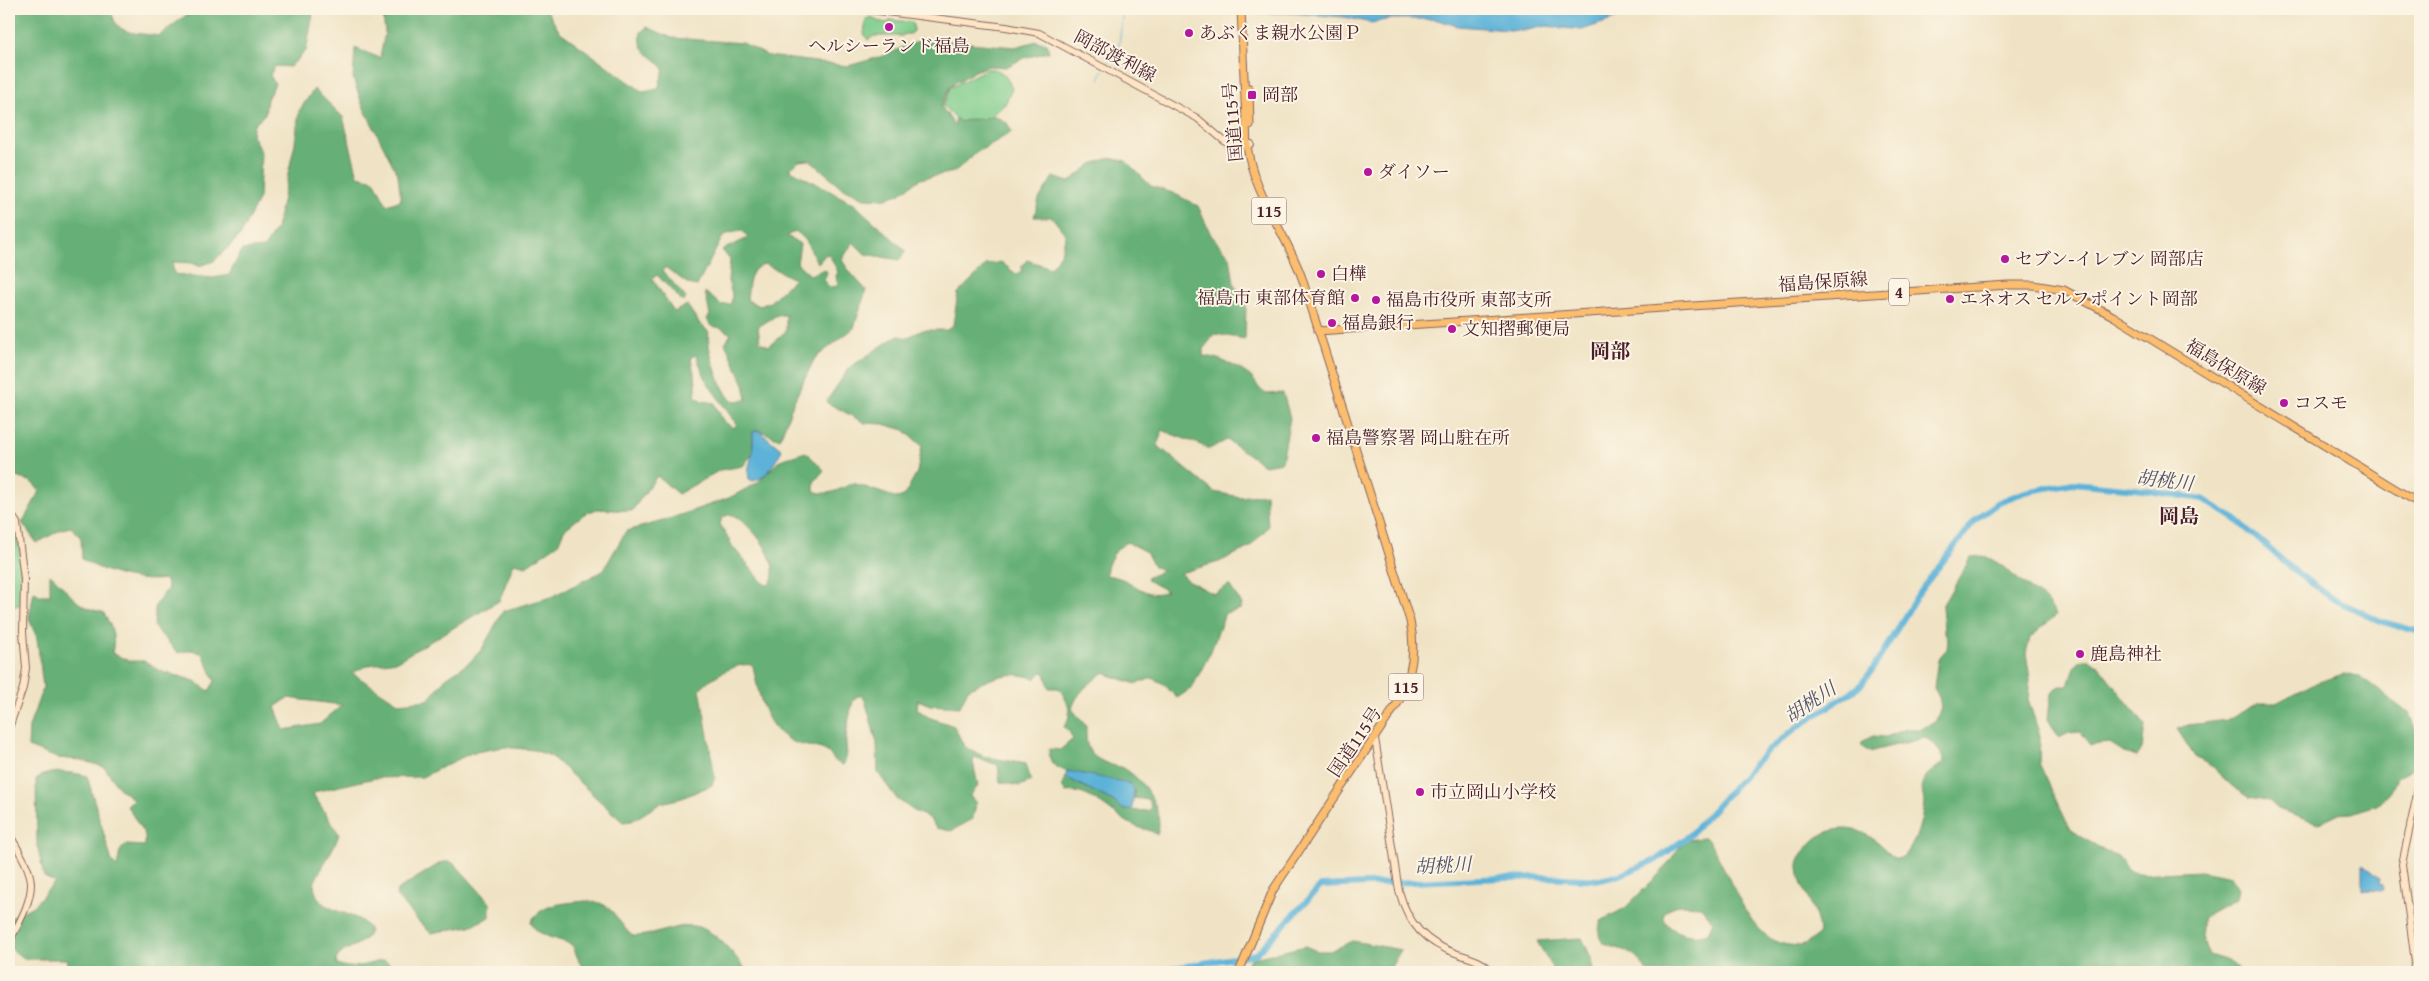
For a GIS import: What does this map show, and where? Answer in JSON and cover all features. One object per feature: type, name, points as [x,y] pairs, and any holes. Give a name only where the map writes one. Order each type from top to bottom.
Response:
[{"type":"main road","name":"岡部渡利線","points":[[862,9],[1006,27],[1039,33],[1197,118],[1229,145],[1249,144]]},
{"type":"main road","name":"国道115号","points":[[1241,9],[1245,46]]},
{"type":"main road","name":"国道115号","points":[[1239,972],[1273,890],[1400,702],[1411,674],[1413,641],[1410,621],[1320,331],[1293,253],[1256,185],[1249,144],[1245,9]]},
{"type":"main road","name":"福島保原線","points":[[1320,331],[2008,285],[2052,287],[2070,292],[2113,316],[2420,504]]},
{"type":"main road","points":[[9,512],[17,523],[24,579],[23,632],[26,668],[23,688],[9,728]]},
{"type":"main road","points":[[1375,738],[1399,891],[1407,916],[1422,936],[1445,950],[1477,960],[1492,972]]},
{"type":"main road","points":[[2412,972],[2415,962],[2402,864],[2420,780]]},
{"type":"main road","points":[[9,833],[28,871],[31,883],[18,924],[9,943]]},
{"type":"green space","points":[[9,9],[111,9],[113,18],[122,29],[128,32],[159,36],[194,9],[314,9],[306,51],[290,67],[275,66],[270,75],[275,84],[267,99],[265,114],[254,124],[252,135],[261,152],[259,198],[240,236],[214,261],[199,266],[192,263],[172,262],[174,274],[213,278],[229,275],[242,250],[264,248],[276,229],[295,143],[299,111],[314,89],[343,117],[358,176],[374,180],[387,205],[401,200],[398,175],[362,104],[353,78],[355,48],[380,58],[385,32],[383,16],[371,16],[369,9],[546,9],[559,31],[643,92],[658,89],[664,69],[644,50],[641,32],[647,27],[672,38],[743,43],[768,56],[848,66],[883,56],[923,39],[1015,47],[1037,41],[1047,44],[1049,52],[1024,58],[1006,67],[989,66],[977,70],[950,86],[941,106],[955,126],[955,118],[961,122],[993,115],[1007,123],[1012,132],[976,153],[954,172],[920,179],[899,194],[883,199],[864,198],[840,186],[810,160],[799,161],[789,169],[854,204],[906,251],[899,260],[865,254],[853,242],[842,260],[866,290],[854,328],[815,358],[794,401],[780,439],[758,430],[753,432],[753,453],[743,466],[720,470],[678,494],[657,476],[632,511],[597,509],[584,514],[564,530],[558,544],[526,566],[514,563],[499,601],[397,661],[369,665],[352,673],[398,703],[428,700],[446,678],[470,662],[482,649],[503,611],[551,597],[603,571],[626,531],[663,521],[729,498],[757,483],[780,460],[806,452],[824,470],[814,482],[814,491],[819,493],[834,492],[853,483],[897,498],[904,496],[917,472],[922,446],[904,430],[883,424],[865,423],[826,402],[850,367],[898,335],[906,338],[923,330],[947,330],[953,325],[958,293],[986,265],[1001,262],[1016,274],[1021,272],[1022,266],[1027,260],[1051,268],[1061,252],[1066,235],[1052,217],[1034,217],[1039,199],[1053,177],[1069,182],[1092,164],[1109,158],[1126,161],[1151,186],[1173,193],[1198,206],[1211,235],[1230,257],[1234,284],[1246,304],[1245,339],[1215,334],[1203,349],[1203,356],[1221,360],[1241,370],[1251,377],[1266,394],[1283,393],[1290,418],[1282,462],[1264,465],[1227,440],[1209,449],[1163,430],[1157,445],[1214,492],[1240,497],[1266,494],[1268,527],[1250,547],[1219,562],[1180,573],[1187,580],[1214,594],[1229,585],[1242,604],[1241,609],[1225,613],[1211,651],[1192,688],[1177,698],[1164,684],[1152,678],[1136,684],[1103,673],[1080,693],[1072,709],[1086,726],[1086,739],[1091,753],[1099,760],[1125,769],[1140,782],[1152,798],[1158,817],[1157,835],[1125,821],[1092,798],[1074,792],[1065,792],[1062,785],[1065,777],[1113,801],[1124,810],[1149,811],[1151,807],[1149,800],[1134,798],[1134,790],[1129,783],[1077,774],[1058,768],[1053,764],[1049,749],[1060,750],[1073,739],[1069,731],[1064,727],[1069,717],[1069,708],[1065,698],[1059,688],[1049,688],[1045,673],[1041,672],[1035,679],[1009,675],[985,681],[968,689],[960,707],[930,705],[918,700],[917,709],[928,717],[954,726],[964,746],[972,751],[986,757],[1026,764],[1031,781],[1020,786],[1000,782],[998,765],[974,757],[973,762],[978,786],[970,796],[976,803],[973,819],[951,831],[936,828],[929,818],[914,811],[897,799],[878,773],[877,743],[865,700],[861,696],[857,696],[853,701],[846,733],[847,752],[843,765],[837,763],[826,751],[820,748],[796,743],[785,738],[770,721],[765,711],[753,666],[741,665],[717,675],[700,689],[715,777],[712,785],[682,798],[661,803],[632,821],[623,822],[551,756],[534,750],[503,747],[471,753],[422,777],[375,778],[318,791],[313,794],[339,834],[315,881],[314,885],[317,895],[322,903],[330,908],[365,923],[370,931],[359,944],[339,955],[336,960],[337,964],[354,967],[384,960],[402,972],[59,972],[65,969],[68,959],[24,959],[9,947],[9,919],[33,906],[55,882],[44,877],[37,844],[36,779],[54,773],[75,773],[87,776],[112,862],[117,867],[120,851],[125,845],[145,846],[145,835],[127,806],[133,799],[120,789],[104,767],[81,760],[57,758],[28,747],[29,727],[43,687],[37,638],[29,619],[34,591],[39,595],[50,595],[50,574],[79,603],[93,610],[103,612],[112,632],[114,642],[112,653],[129,661],[145,661],[159,670],[195,681],[209,691],[215,681],[203,654],[192,650],[178,653],[154,627],[155,606],[168,588],[165,579],[144,580],[100,569],[82,559],[81,538],[71,527],[62,529],[37,543],[22,523],[40,491],[30,481],[9,475]],"holes":[[[743,231],[748,237],[722,250],[730,260],[728,281],[732,294],[731,304],[721,305],[705,292],[710,315],[707,319],[711,326],[721,328],[731,334],[725,343],[744,384],[747,400],[732,401],[723,388],[712,358],[709,348],[709,332],[700,324],[687,305],[674,312],[652,278],[657,275],[683,302],[686,298],[663,271],[665,267],[688,284],[697,286],[722,238],[729,233]],[[795,231],[801,235],[818,263],[826,254],[830,256],[838,272],[836,276],[838,286],[830,287],[824,281],[827,272],[825,269],[810,275],[797,263],[800,244],[787,236]],[[765,264],[794,279],[770,302],[760,306],[747,300],[750,278],[755,269]],[[777,315],[786,315],[786,331],[769,346],[760,342],[758,327]],[[696,355],[707,382],[737,425],[732,428],[723,420],[714,403],[700,400],[695,395],[696,381],[691,357]],[[730,514],[747,525],[755,534],[769,555],[773,576],[769,585],[764,584],[733,547],[720,524],[722,518]],[[1127,542],[1146,552],[1154,566],[1163,571],[1148,577],[1147,580],[1167,591],[1148,593],[1120,578],[1106,575],[1110,560],[1119,548]],[[288,698],[342,705],[320,724],[284,730],[275,707]]]},
{"type":"green space","name":"ヘルシーランド福島","points":[[872,17],[877,21],[887,23],[891,20],[912,22],[914,29],[911,34],[902,36],[874,36],[868,40],[864,34],[866,19]]},
{"type":"green space","points":[[986,69],[1000,71],[1008,80],[1012,89],[1005,104],[986,120],[970,119],[961,122],[943,106],[950,88]]},
{"type":"green space","points":[[9,516],[14,525],[19,546],[22,604],[9,608]]},
{"type":"green space","points":[[1983,556],[1998,563],[2044,600],[2056,615],[2030,638],[2026,653],[2030,679],[2028,699],[2040,736],[2039,763],[2069,827],[2079,836],[2119,858],[2128,869],[2137,874],[2202,871],[2231,877],[2238,888],[2236,899],[2209,913],[2201,924],[2201,931],[2203,942],[2209,955],[2230,962],[2239,972],[1647,972],[1635,956],[1629,952],[1603,943],[1599,931],[1601,921],[1625,908],[1664,869],[1684,841],[1705,837],[1750,917],[1761,931],[1774,940],[1789,945],[1806,944],[1819,933],[1816,916],[1799,876],[1798,867],[1802,855],[1816,839],[1830,831],[1854,830],[1869,836],[1896,859],[1904,857],[1912,845],[1920,825],[1924,803],[1922,784],[1928,774],[1943,762],[1940,751],[1932,742],[1925,738],[1868,752],[1861,744],[1873,736],[1885,737],[1906,729],[1921,729],[1936,721],[1941,707],[1939,697],[1934,688],[1938,659],[1947,649],[1948,639],[1944,630],[1942,606],[1971,557]],"holes":[[[1680,905],[1700,906],[1713,922],[1708,933],[1685,934],[1676,931],[1668,925],[1665,919],[1665,913],[1670,908]]]},
{"type":"green space","points":[[2082,660],[2089,660],[2098,665],[2145,725],[2142,749],[2137,757],[2127,754],[2110,743],[2090,745],[2080,732],[2069,733],[2059,738],[2048,719],[2051,693],[2060,686],[2068,686],[2074,667]]},
{"type":"green space","points":[[2344,674],[2360,676],[2408,713],[2413,720],[2416,730],[2413,768],[2397,777],[2390,793],[2377,805],[2351,813],[2337,814],[2318,823],[2278,809],[2268,800],[2249,797],[2232,786],[2211,766],[2195,757],[2177,729],[2188,725],[2227,720],[2259,703],[2276,703],[2313,684]]},
{"type":"green space","points":[[442,862],[455,864],[490,903],[490,917],[470,926],[431,933],[396,896],[397,890]]},
{"type":"green space","points":[[586,901],[607,907],[633,936],[653,934],[684,926],[704,929],[720,940],[748,972],[578,972],[581,965],[572,945],[542,934],[531,922],[541,911],[555,905]]},
{"type":"green space","points":[[1582,938],[1592,960],[1593,972],[1554,972],[1537,941]]},
{"type":"green space","points":[[1353,941],[1401,950],[1388,972],[1241,972],[1250,959],[1305,946],[1317,951],[1330,951]]},
{"type":"water","points":[[1183,9],[1644,9],[1582,30],[1546,26],[1522,31],[1458,26],[1434,19],[1390,19],[1371,23],[1345,17],[1289,13],[1226,14]]},
{"type":"water","points":[[758,430],[782,450],[766,473],[753,481],[749,479],[748,471],[753,451],[753,432]]},
{"type":"water","points":[[1068,771],[1129,783],[1134,790],[1132,810],[1124,810],[1113,801],[1065,777]]},
{"type":"water","points":[[2363,864],[2380,878],[2379,884],[2382,885],[2383,891],[2363,890]]},
{"type":"waterway","points":[[1105,67],[1119,45],[1123,9]]},
{"type":"waterway","points":[[1099,79],[1103,70]]},
{"type":"waterway","name":"胡桃川","points":[[1162,972],[1256,954],[1321,886],[1546,877],[1600,880],[1620,875],[1656,860],[1689,836],[1764,754],[1796,728],[1859,687],[1873,669],[1920,591],[1975,520],[1999,502],[2025,492],[2073,483],[2135,489],[2203,499],[2235,519],[2296,572],[2335,600],[2383,622],[2420,632]]},
{"type":"place","name":"ヘルシーランド福島","points":[[889,27]]},
{"type":"place","name":"あぶくま親水公園Ｐ","points":[[1189,33]]},
{"type":"place","name":"岡部","points":[[1252,95]]},
{"type":"place","name":"ダイソー","points":[[1368,172]]},
{"type":"place","name":"セブン-イレブン 岡部店","points":[[2005,259]]},
{"type":"place","name":"白樺","points":[[1321,274]]},
{"type":"place","name":"福島市 東部体育館","points":[[1355,298]]},
{"type":"place","name":"エネオス セルフポイント岡部","points":[[1950,299]]},
{"type":"place","name":"福島市役所 東部支所","points":[[1376,300]]},
{"type":"place","name":"福島銀行","points":[[1332,323]]},
{"type":"place","name":"文知摺郵便局","points":[[1452,329]]},
{"type":"place","name":"コスモ","points":[[2284,403]]},
{"type":"place","name":"福島警察署 岡山駐在所","points":[[1316,438]]},
{"type":"place","name":"鹿島神社","points":[[2080,654]]},
{"type":"place","name":"市立岡山小学校","points":[[1420,792]]},
{"type":"district","name":"岡部","points":[[1610,351]]},
{"type":"district","name":"岡島","points":[[2179,516]]}]
